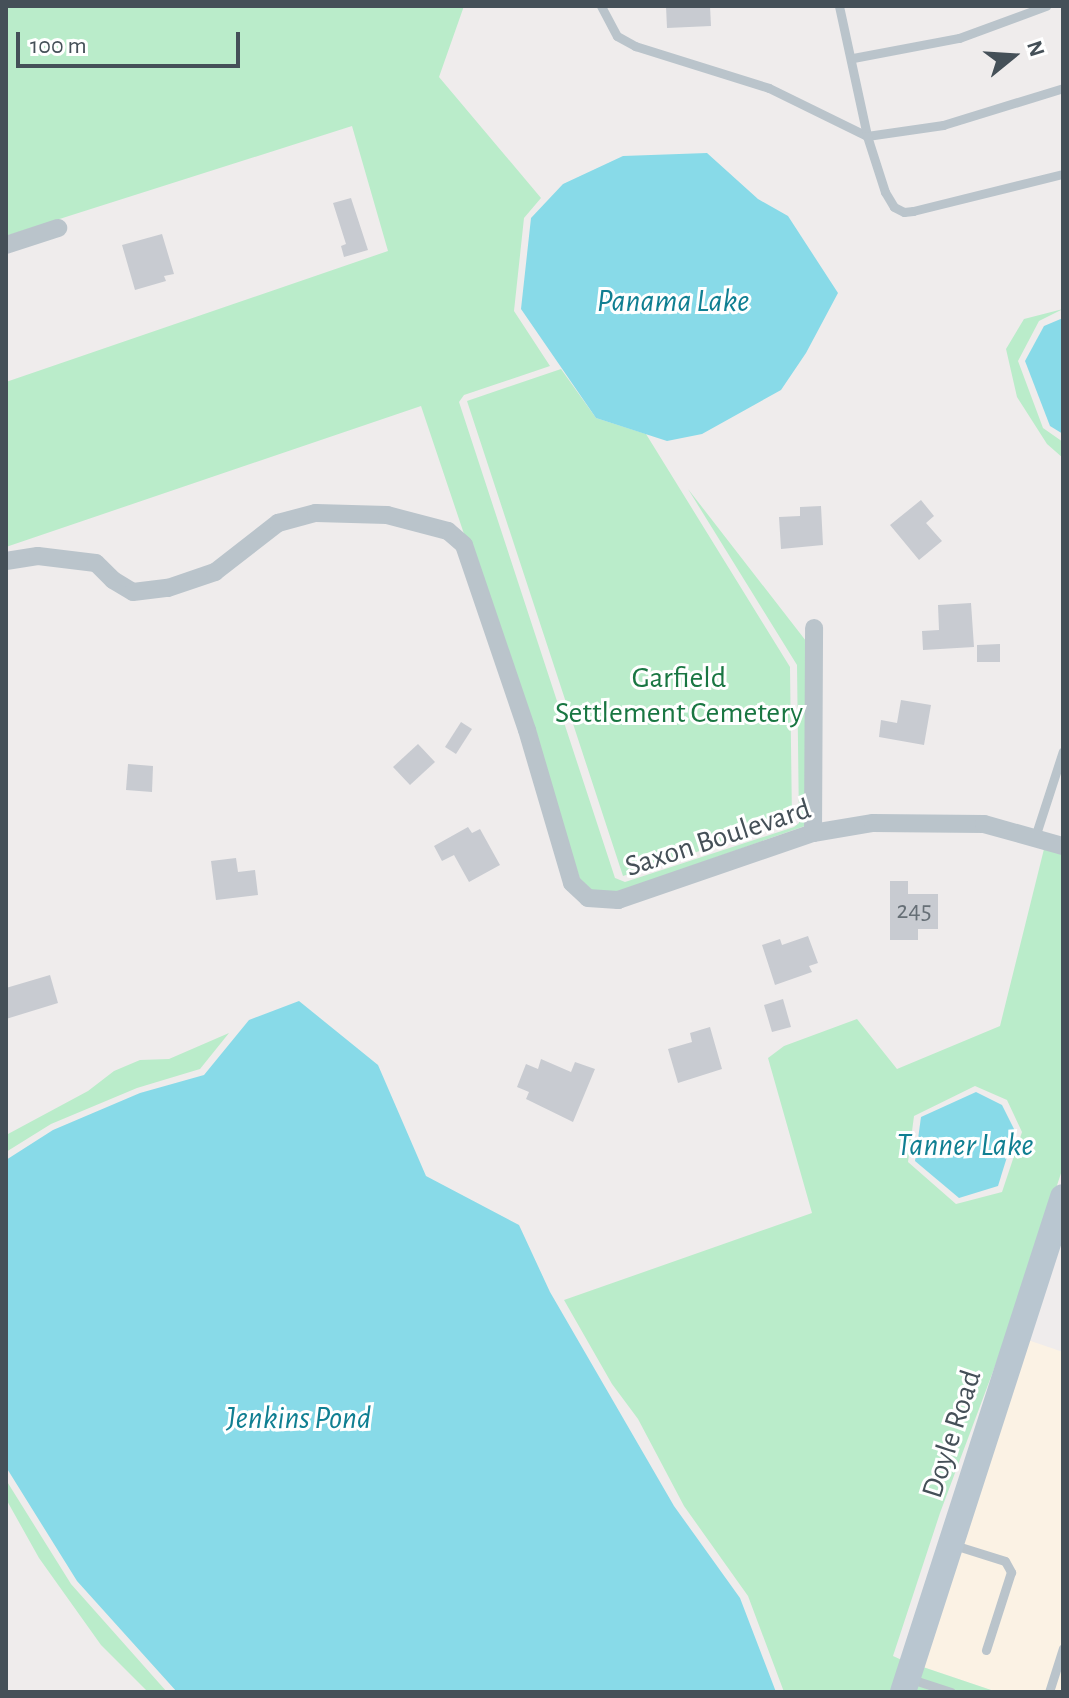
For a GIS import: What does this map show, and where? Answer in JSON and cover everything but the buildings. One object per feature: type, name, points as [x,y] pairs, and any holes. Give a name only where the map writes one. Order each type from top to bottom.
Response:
[{"type":"main road","name":"Doyle Road","points":[[905,1685],[1063,1197]]},
{"type":"street","points":[[6,245],[58,228]]},
{"type":"street","name":"Saxon Boulevard","points":[[6,561],[38,556],[96,563],[113,580],[133,592],[168,588],[215,572],[278,523],[316,513],[387,515],[448,531],[464,545],[527,730],[572,883],[588,898],[618,900],[813,833],[873,823],[931,821],[984,824],[1063,846]]},
{"type":"street","points":[[813,833],[814,628]]},
{"type":"lane","points":[[601,6],[617,36],[635,46],[769,88],[867,136],[943,125],[1063,88]]},
{"type":"lane","points":[[839,6],[853,58],[867,136],[885,192],[894,207],[904,212],[994,194],[1063,174]]},
{"type":"lane","points":[[853,58],[959,38],[1046,6]]},
{"type":"lane","points":[[1035,837],[1063,751]]},
{"type":"lane","points":[[950,1544],[1008,1565],[1011,1572],[986,1650]]},
{"type":"lane","points":[[1049,1692],[1063,1648]]},
{"type":"lane","points":[[905,1685],[951,1692]]},
{"type":"shaded area","points":[[1025,1339],[1063,1352],[1063,1680],[1060,1692],[997,1692],[920,1666]]},
{"type":"green space","points":[[6,6],[464,6],[439,77],[541,198],[524,218],[514,311],[550,366],[464,395],[459,402],[615,878],[625,882],[799,823],[797,665],[688,489],[806,641],[805,826],[617,892],[592,890],[580,879],[421,406],[6,547],[6,382],[388,251],[352,126],[6,236]]},
{"type":"green space","points":[[1063,309],[1039,321],[1018,361],[1043,428],[1063,442],[1063,458],[1047,444],[1017,397],[1006,349],[1024,319]]},
{"type":"green space","name":"Garfield Settlement Cemetery","points":[[561,369],[596,418],[646,434],[790,667],[792,821],[623,876],[467,401]]},
{"type":"green space","points":[[1044,849],[1063,854],[1063,1167],[1019,1302],[940,1513],[893,1656],[904,1661],[894,1692],[784,1692],[748,1596],[684,1506],[638,1419],[612,1384],[564,1300],[812,1213],[768,1058],[784,1046],[857,1019],[897,1069],[1000,1026]],"holes":[[[975,1086],[1007,1100],[1022,1132],[1002,1192],[956,1204],[908,1162],[914,1116]]]},
{"type":"green space","points":[[229,1033],[200,1069],[137,1088],[51,1124],[6,1152],[8,1134],[88,1091],[114,1071],[140,1060],[169,1059]]},
{"type":"green space","points":[[6,1480],[71,1584],[167,1692],[148,1692],[101,1645],[39,1558],[6,1499]]},
{"type":"green space","points":[[920,1666],[997,1692],[911,1692]]},
{"type":"water","name":"Panama Lake","points":[[707,153],[758,199],[788,216],[838,293],[806,353],[781,390],[702,434],[667,441],[596,418],[521,309],[531,218],[563,184],[623,156]]},
{"type":"water","points":[[1063,318],[1063,434],[1050,426],[1025,361],[1044,326]]},
{"type":"water","name":"Jenkins Pond","points":[[299,1001],[378,1065],[426,1176],[519,1225],[550,1292],[674,1506],[740,1598],[776,1692],[177,1692],[77,1581],[6,1467],[6,1160],[53,1130],[140,1093],[204,1075],[249,1020]]},
{"type":"water","name":"Tanner Lake","points":[[976,1092],[1002,1105],[1015,1131],[998,1186],[959,1198],[915,1161],[921,1117]]}]
